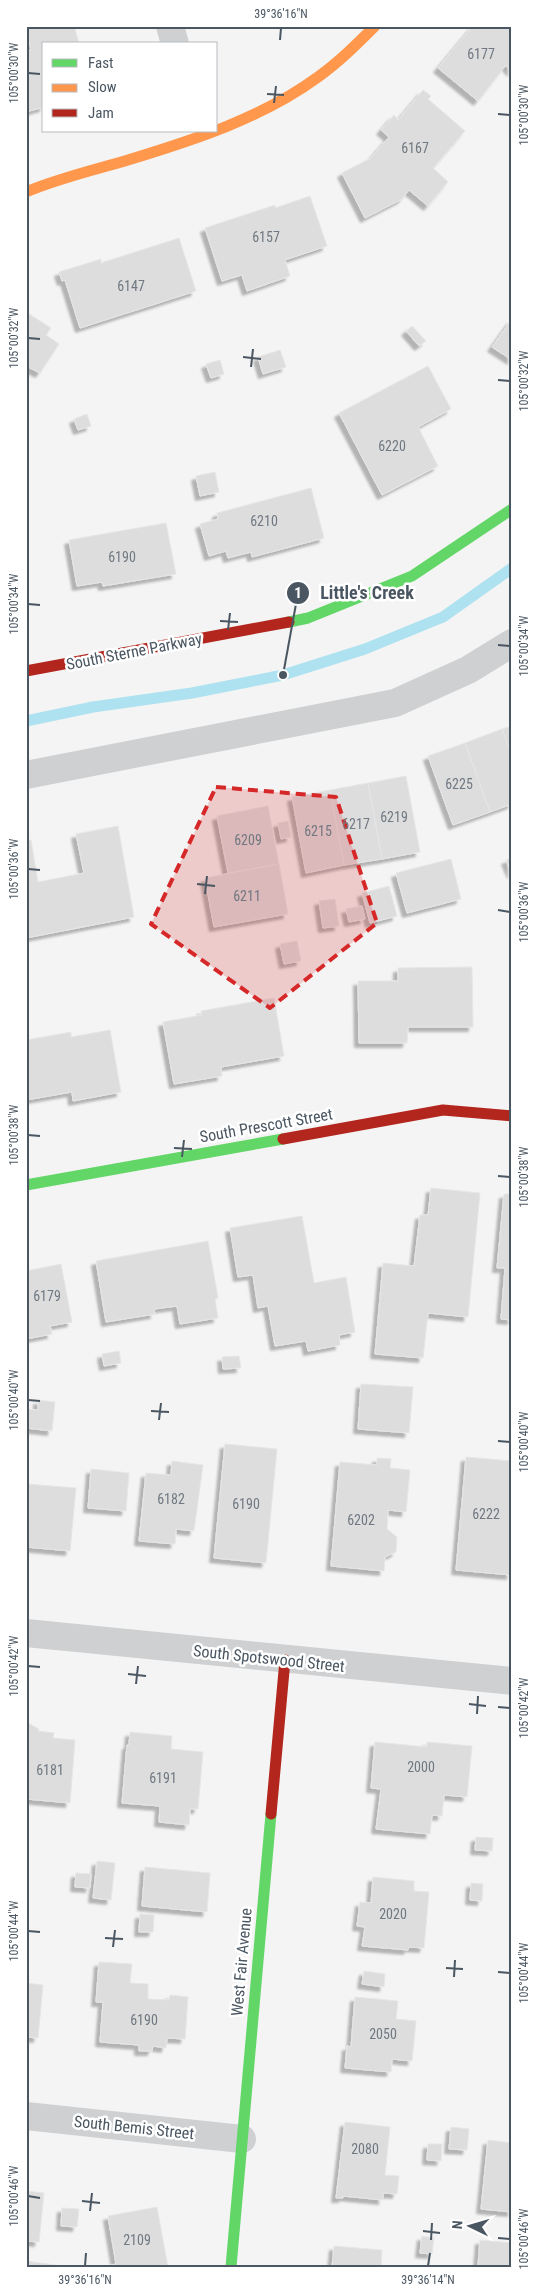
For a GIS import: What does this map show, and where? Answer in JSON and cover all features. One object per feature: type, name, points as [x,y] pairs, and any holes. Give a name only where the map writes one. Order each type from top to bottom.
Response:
[{"type":"street","points":[[170,26],[174,42]]},
{"type":"street","points":[[218,129],[242,122],[304,88],[354,50],[375,26]]},
{"type":"street","points":[[26,192],[200,135]]},
{"type":"street","name":"South Sterne Parkway","points":[[26,671],[308,618],[412,576],[512,509]]},
{"type":"street","points":[[26,775],[395,703],[468,670],[512,643]]},
{"type":"street","name":"South Prescott Street","points":[[26,1185],[443,1110],[512,1116]]},
{"type":"street","name":"South Spotswood Street","points":[[26,1633],[512,1681]]},
{"type":"street","name":"West Fair Avenue","points":[[231,2267],[285,1660]]},
{"type":"street","name":"South Bemis Street","points":[[26,2116],[242,2139]]},
{"type":"highlighted area","points":[[216,787],[336,797],[377,923],[270,1008],[151,924]]},
{"type":"building","points":[[26,26],[74,26],[79,42],[42,42],[42,108],[26,112],[26,51],[31,50]]},
{"type":"building","points":[[473,26],[512,26],[512,72],[506,65],[478,101],[438,68]]},
{"type":"building","points":[[423,90],[431,96],[428,99],[465,131],[433,168],[448,182],[428,206],[409,190],[402,199],[365,218],[342,173],[371,158],[389,137],[381,130],[394,115],[398,120]]},
{"type":"building","points":[[310,196],[327,246],[285,260],[290,276],[247,291],[242,275],[222,281],[205,228],[275,205],[275,208]]},
{"type":"building","points":[[179,238],[196,291],[80,328],[65,280],[62,281],[59,272],[101,259],[101,263]]},
{"type":"building","points":[[26,312],[51,328],[46,335],[59,344],[40,373],[26,366]]},
{"type":"building","points":[[512,319],[512,360],[492,347]]},
{"type":"building","points":[[412,326],[426,341],[419,346],[406,331]]},
{"type":"building","points":[[280,350],[286,367],[263,374],[258,357]]},
{"type":"building","points":[[220,360],[224,374],[211,378],[206,364]]},
{"type":"building","points":[[428,366],[451,409],[418,427],[438,466],[382,495],[339,413]]},
{"type":"building","points":[[87,414],[91,426],[78,430],[74,419]]},
{"type":"building","points":[[215,472],[219,492],[200,496],[196,476]]},
{"type":"building","points":[[311,488],[324,538],[252,557],[251,552],[228,558],[226,551],[209,556],[200,524],[218,519],[217,513]]},
{"type":"building","points":[[166,523],[176,574],[103,586],[102,582],[77,586],[69,540]]},
{"type":"building","points":[[512,726],[512,756],[502,729]]},
{"type":"building","points":[[502,729],[512,756],[512,804],[490,812],[465,743]]},
{"type":"building","points":[[465,743],[490,812],[453,825],[428,756]]},
{"type":"building","points":[[406,776],[420,852],[382,859],[368,783]]},
{"type":"building","points":[[368,783],[382,859],[344,865],[330,790]]},
{"type":"building","points":[[330,790],[344,865],[306,873],[292,797]]},
{"type":"building","points":[[268,806],[279,864],[228,873],[217,816]]},
{"type":"building","points":[[288,821],[291,837],[281,839],[278,823]]},
{"type":"building","points":[[118,826],[134,917],[26,938],[26,841],[31,840],[38,882],[84,873],[76,834]]},
{"type":"building","points":[[512,858],[512,874],[506,860]]},
{"type":"building","points":[[451,859],[461,899],[407,913],[396,873]]},
{"type":"building","points":[[279,864],[288,914],[214,927],[205,878]]},
{"type":"building","points":[[389,886],[397,916],[370,923],[362,893]]},
{"type":"building","points":[[335,899],[339,926],[323,928],[319,901]]},
{"type":"building","points":[[362,906],[365,919],[349,922],[346,909]]},
{"type":"building","points":[[297,941],[301,961],[284,964],[280,944]]},
{"type":"building","points":[[472,967],[473,1027],[408,1027],[407,1043],[359,1043],[358,981],[398,981],[398,968]]},
{"type":"building","points":[[274,998],[284,1056],[221,1067],[222,1076],[174,1084],[163,1022],[202,1015],[201,1011]]},
{"type":"building","points":[[110,1030],[121,1092],[73,1101],[72,1092],[26,1100],[26,1040],[71,1032],[71,1037]]},
{"type":"building","points":[[431,1188],[480,1193],[468,1317],[428,1313],[423,1358],[375,1354],[383,1263],[414,1266],[420,1215],[428,1215]]},
{"type":"building","points":[[504,1194],[512,1194],[512,1320],[501,1319],[505,1268],[497,1268]]},
{"type":"building","points":[[302,1216],[314,1283],[346,1277],[355,1332],[339,1335],[340,1345],[308,1351],[306,1341],[275,1346],[268,1306],[258,1308],[253,1275],[238,1277],[230,1228]]},
{"type":"building","points":[[208,1241],[218,1298],[215,1299],[218,1318],[180,1324],[177,1306],[154,1309],[155,1314],[106,1322],[96,1261]]},
{"type":"building","points":[[61,1264],[72,1322],[50,1326],[52,1334],[26,1339],[26,1271]]},
{"type":"building","points":[[119,1351],[121,1363],[104,1366],[102,1354]]},
{"type":"building","points":[[239,1356],[241,1368],[223,1369],[222,1357]]},
{"type":"building","points":[[361,1384],[413,1387],[409,1433],[358,1429]]},
{"type":"building","points":[[38,1400],[55,1402],[52,1431],[26,1428],[26,1409],[38,1410]]},
{"type":"building","points":[[225,1444],[277,1449],[266,1563],[214,1558]]},
{"type":"building","points":[[466,1457],[512,1461],[511,1575],[456,1570]]},
{"type":"building","points":[[377,1458],[391,1459],[390,1468],[410,1470],[406,1512],[388,1510],[387,1529],[397,1537],[396,1552],[385,1557],[384,1571],[331,1566],[340,1462],[377,1465]]},
{"type":"building","points":[[172,1461],[203,1465],[194,1531],[176,1529],[175,1544],[139,1541],[146,1473],[171,1475]]},
{"type":"building","points":[[91,1469],[129,1473],[126,1511],[88,1508]]},
{"type":"building","points":[[27,1484],[76,1488],[70,1551],[26,1547]]},
{"type":"building","points":[[26,1723],[39,1729],[38,1731],[54,1733],[53,1738],[75,1740],[70,1803],[26,1799]]},
{"type":"building","points":[[130,1732],[172,1736],[171,1749],[203,1752],[198,1809],[190,1809],[189,1825],[159,1822],[160,1806],[122,1803],[127,1745],[129,1745]]},
{"type":"building","points":[[375,1742],[427,1747],[427,1742],[472,1746],[467,1797],[444,1795],[442,1816],[432,1815],[430,1834],[376,1829],[381,1789],[371,1788]]},
{"type":"building","points":[[476,1837],[493,1838],[492,1851],[475,1850]]},
{"type":"building","points":[[97,1861],[115,1863],[111,1900],[93,1898]]},
{"type":"building","points":[[145,1867],[210,1873],[207,1912],[142,1906]]},
{"type":"building","points":[[76,1873],[91,1874],[90,1888],[75,1887]]},
{"type":"building","points":[[373,1877],[414,1881],[414,1891],[429,1892],[424,1948],[409,1947],[408,1950],[362,1946],[365,1927],[357,1926],[360,1902],[371,1903]]},
{"type":"building","points":[[471,1883],[483,1884],[482,1901],[470,1900]]},
{"type":"building","points":[[140,1914],[154,1915],[153,1932],[139,1932]]},
{"type":"building","points":[[99,1962],[132,1964],[130,1983],[148,1984],[148,1999],[169,2000],[170,1995],[188,1997],[185,2039],[167,2038],[166,2048],[153,2046],[152,2051],[139,2051],[139,2045],[100,2042],[103,2002],[96,2002]]},
{"type":"building","points":[[364,1971],[385,1974],[384,1987],[362,1984]]},
{"type":"building","points":[[26,1983],[43,1985],[38,2038],[26,2037]]},
{"type":"building","points":[[355,1997],[398,2001],[396,2019],[416,2021],[412,2061],[392,2059],[391,2072],[345,2068],[347,2046],[351,2047]]},
{"type":"building","points":[[345,2122],[390,2127],[385,2175],[399,2176],[397,2194],[383,2193],[383,2200],[343,2196],[343,2198],[336,2198]]},
{"type":"building","points":[[451,2127],[469,2129],[467,2150],[449,2149]]},
{"type":"building","points":[[488,2140],[512,2143],[512,2212],[481,2209]]},
{"type":"building","points":[[428,2144],[442,2144],[441,2161],[427,2160]]},
{"type":"building","points":[[26,2191],[44,2193],[39,2242],[26,2241]]},
{"type":"building","points":[[157,2207],[168,2267],[102,2267],[116,2264],[108,2216]]},
{"type":"building","points":[[62,2208],[79,2209],[77,2227],[61,2226]]},
{"type":"building","points":[[422,2236],[434,2238],[432,2254],[420,2253]]},
{"type":"building","points":[[480,2240],[512,2243],[512,2267],[476,2267],[478,2265]]},
{"type":"building","points":[[334,2246],[382,2250],[381,2267],[332,2267]]},
{"type":"building","points":[[26,2261],[63,2266],[63,2267],[26,2267]]},
{"type":"waterway","points":[[26,721],[93,707],[192,693],[283,675],[365,649],[443,617],[512,568]]},
{"type":"traffic: fast","points":[[289,622],[308,618],[412,576],[512,509]]},
{"type":"traffic: fast","points":[[26,1185],[283,1139]]},
{"type":"traffic: fast","points":[[231,2267],[271,1814]]},
{"type":"traffic: slow","points":[[218,130],[251,116],[296,92],[341,59],[375,26]]},
{"type":"traffic: slow","points":[[26,192],[64,178],[128,160],[212,132]]},
{"type":"traffic: jam","points":[[26,671],[289,622]]},
{"type":"traffic: jam","points":[[283,1139],[443,1110],[512,1116]]},
{"type":"traffic: jam","points":[[271,1814],[285,1660]]},
{"type":"place","name":"Little's Creek","points":[[283,675]]}]
